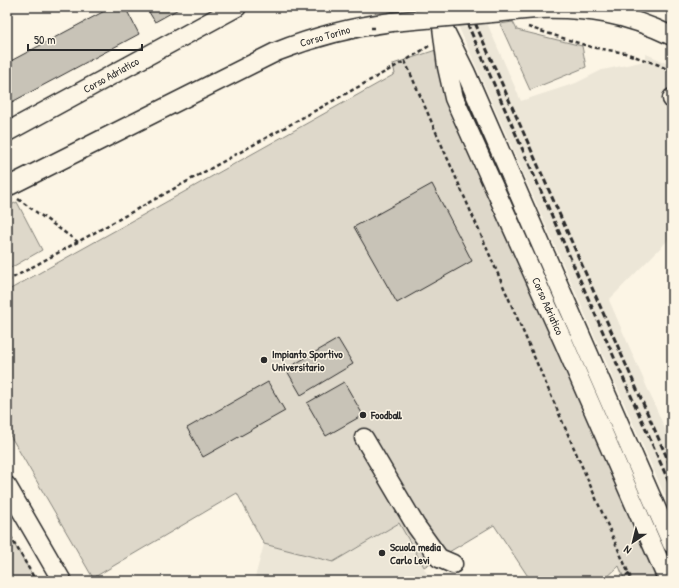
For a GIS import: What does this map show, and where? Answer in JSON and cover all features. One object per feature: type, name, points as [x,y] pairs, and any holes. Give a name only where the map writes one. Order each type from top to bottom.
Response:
[{"type":"street","name":"Corso Adriatico","points":[[7,132],[237,7]]},
{"type":"street","name":"Corso Adriatico","points":[[433,7],[437,34],[454,98],[564,343],[668,581]]},
{"type":"street","name":"Corso Torino","points":[[10,191],[276,52],[305,40],[344,29],[390,17],[439,7]]},
{"type":"street","points":[[632,7],[672,23]]},
{"type":"street","name":"Corso Torino","points":[[7,175],[172,90],[282,37],[319,24],[350,17],[390,17],[536,9],[577,9],[597,11],[637,21],[672,36]]},
{"type":"street","name":"Corso Adriatico","points":[[437,34],[466,73],[672,544]]},
{"type":"street","points":[[564,343],[583,338]]},
{"type":"street","points":[[364,438],[416,526],[439,558],[453,564]]},
{"type":"street","points":[[7,486],[62,581]]},
{"type":"path","points":[[527,27],[591,47],[625,52],[659,65],[672,72]]},
{"type":"path","points":[[7,281],[431,46],[437,34]]},
{"type":"path","points":[[404,61],[632,581]]},
{"type":"path","points":[[10,191],[78,242]]},
{"type":"path","points":[[7,530],[36,581]]},
{"type":"path","points":[[621,581],[629,573]]},
{"type":"shaded area","points":[[450,7],[480,7],[521,101],[576,83],[602,70],[646,61],[646,54],[672,65],[672,236],[609,300],[672,445],[672,512]]},
{"type":"shaded area","points":[[513,22],[517,30],[582,46],[586,67],[530,90],[500,24]]},
{"type":"shaded area","name":"Impianto Sportivo Universitario","points":[[436,50],[660,581],[625,581],[619,566],[603,581],[531,581],[494,525],[424,567],[399,523],[333,562],[264,544],[237,493],[93,578],[7,430],[7,291],[395,74],[393,64]]},
{"type":"shaded area","points":[[17,202],[42,250],[7,270],[7,207]]},
{"type":"shaded area","name":"Scuola media Carlo Levi","points":[[399,523],[431,581],[254,581],[264,544],[333,562]]},
{"type":"shaded area","points":[[7,532],[36,581],[7,581]]},
{"type":"shaded area","points":[[244,579],[254,581],[243,581]]},
{"type":"building","points":[[112,7],[125,7],[139,34],[12,102],[7,94],[7,63]]},
{"type":"building","points":[[146,7],[182,7],[155,22]]},
{"type":"building","points":[[432,184],[472,261],[397,303],[354,227]]},
{"type":"building","points":[[338,339],[353,364],[301,395],[286,369]]},
{"type":"building","points":[[268,382],[285,411],[203,457],[187,428]]},
{"type":"building","points":[[344,382],[363,415],[326,436],[307,403]]},
{"type":"railway","points":[[460,7],[672,489]]},
{"type":"railway","points":[[468,7],[672,469]]},
{"type":"place","name":"Impianto Sportivo Universitario","points":[[264,360]]},
{"type":"place","name":"Foodball","points":[[363,415]]},
{"type":"place","name":"Scuola media Carlo Levi","points":[[382,553]]}]
